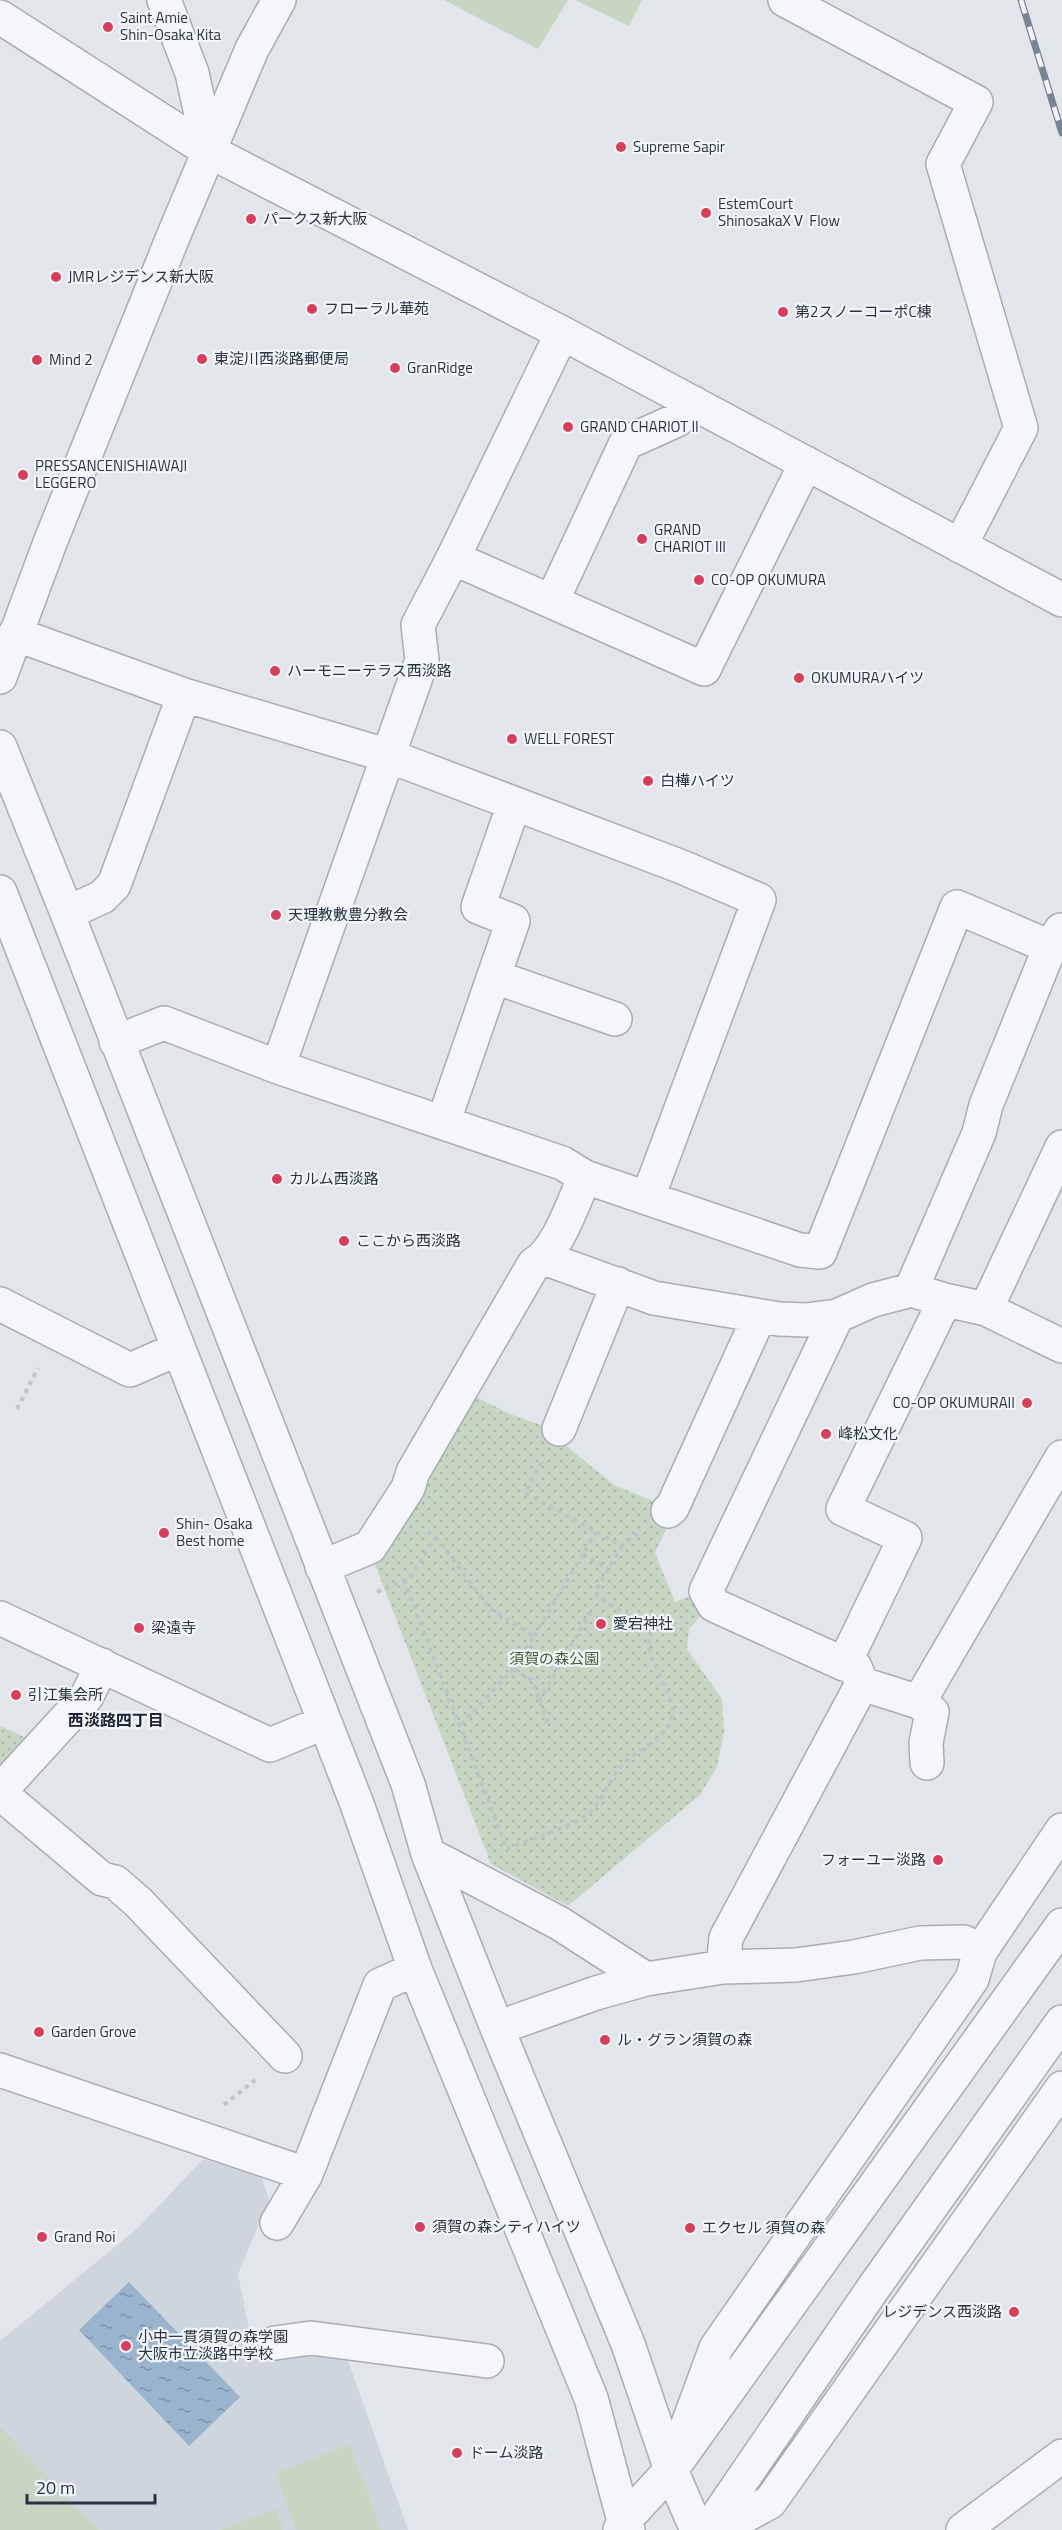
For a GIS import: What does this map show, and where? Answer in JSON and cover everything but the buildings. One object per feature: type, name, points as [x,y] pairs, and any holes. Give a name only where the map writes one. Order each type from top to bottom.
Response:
[{"type":"street","points":[[164,0],[192,73],[209,151]]},
{"type":"street","points":[[0,677],[15,634],[209,151],[252,48],[279,0]]},
{"type":"street","points":[[785,0],[976,102],[943,164],[1021,428],[960,546]]},
{"type":"street","points":[[0,17],[209,151],[562,333],[1062,600]]},
{"type":"street","points":[[278,1067],[423,660],[418,625],[562,333]]},
{"type":"street","points":[[552,601],[626,443],[677,420],[694,404]]},
{"type":"street","points":[[453,558],[704,669],[806,463]]},
{"type":"street","points":[[15,634],[184,695],[389,756],[682,867],[759,900],[648,1197]]},
{"type":"street","points":[[67,913],[102,897],[114,885],[184,695]]},
{"type":"street","points":[[0,747],[408,1784],[428,1854],[497,2028],[628,2344],[671,2470],[697,2530]]},
{"type":"street","points":[[443,1123],[513,921],[478,907],[514,804]]},
{"type":"street","points":[[0,892],[357,1804],[415,1969],[591,2398],[624,2527]]},
{"type":"street","points":[[116,1042],[164,1023],[278,1067],[562,1163],[585,1177],[800,1250],[820,1252],[957,907],[1056,938],[986,1105],[979,1133],[911,1290]]},
{"type":"street","points":[[495,977],[615,1019]]},
{"type":"street","points":[[986,1309],[1062,1147]]},
{"type":"street","points":[[322,1567],[370,1547],[408,1488],[413,1472],[534,1264],[544,1258],[585,1177]]},
{"type":"street","points":[[544,1258],[568,1269],[654,1298],[759,1317],[806,1320],[837,1316],[873,1300],[911,1290],[986,1309],[1062,1346]]},
{"type":"street","points":[[553,1441],[618,1284]]},
{"type":"street","points":[[723,1967],[726,1938],[853,1674],[905,1538],[843,1509],[945,1300]]},
{"type":"street","points":[[0,1304],[130,1370],[178,1349]]},
{"type":"street","points":[[837,1316],[707,1594],[714,1605],[853,1674],[919,1702],[932,1712],[926,1743],[927,1762]]},
{"type":"street","points":[[657,1520],[672,1508],[759,1317]]},
{"type":"street","points":[[919,1702],[1062,1457]]},
{"type":"street","points":[[0,1618],[270,1745],[325,1722]]},
{"type":"street","points":[[102,1665],[87,1696],[0,1792],[102,1879],[115,1882],[138,1902],[285,2056]]},
{"type":"street","points":[[671,2470],[716,2348],[972,1979],[980,1952],[1062,1830]]},
{"type":"street","points":[[428,1854],[559,1923],[646,1979]]},
{"type":"street","points":[[624,2527],[671,2470],[1062,1925]]},
{"type":"street","points":[[497,2028],[596,1993],[646,1979],[723,1967],[796,1965],[854,1957],[920,1943],[964,1942],[980,1952]]},
{"type":"street","points":[[277,2223],[306,2174],[380,1985],[415,1969]]},
{"type":"street","points":[[708,2530],[872,2290],[1062,2022]]},
{"type":"street","points":[[0,2070],[306,2174]]},
{"type":"street","points":[[719,2530],[770,2502],[1062,2088]]},
{"type":"street","points":[[275,2343],[311,2338],[487,2361]]},
{"type":"street","points":[[963,2530],[1062,2456]]},
{"type":"street","points":[[992,2530],[1038,2494],[1062,2470]]},
{"type":"path","points":[[17,1409],[57,1333]]},
{"type":"path","points":[[553,1441],[525,1493],[622,1546]]},
{"type":"path","points":[[652,1631],[597,1596],[596,1590],[622,1546],[657,1520]]},
{"type":"path","points":[[461,1725],[513,1669],[597,1531]]},
{"type":"path","points":[[436,1537],[489,1608],[534,1636]]},
{"type":"path","points":[[583,1554],[608,1569]]},
{"type":"path","points":[[377,1592],[404,1580],[512,1862],[497,1892]]},
{"type":"path","points":[[507,1849],[588,1815],[625,1762],[666,1730],[674,1709],[672,1697],[657,1673],[649,1649],[652,1631],[661,1618],[707,1594]]},
{"type":"path","points":[[540,1701],[593,1608]]},
{"type":"path","points":[[513,1669],[532,1680],[548,1723]]},
{"type":"shaded area","name":"小中一貫須賀の森学園 大阪市立淡路中学校","points":[[203,2159],[261,2176],[269,2199],[238,2274],[254,2354],[313,2350],[346,2355],[408,2530],[0,2530],[0,2341],[138,2228]]},
{"type":"green space","points":[[444,0],[568,0],[538,49]]},
{"type":"green space","points":[[575,0],[642,0],[629,26]]},
{"type":"green space","name":"須賀の森公園","points":[[470,1394],[510,1414],[552,1429],[570,1449],[614,1485],[665,1506],[672,1517],[655,1553],[675,1602],[700,1592],[704,1612],[689,1629],[687,1649],[722,1699],[724,1732],[717,1767],[700,1795],[568,1906],[491,1864],[374,1562]]},
{"type":"green space","points":[[0,1726],[29,1739],[0,1772]]},
{"type":"green space","points":[[0,2427],[99,2530],[0,2530]]},
{"type":"green space","points":[[350,2445],[381,2530],[296,2530],[275,2472]]},
{"type":"green space","points":[[276,2509],[283,2530],[220,2530]]},
{"type":"water","points":[[129,2282],[240,2397],[189,2446],[79,2330]]},
{"type":"railway","points":[[1021,0],[1062,133]]},
{"type":"place","name":"Saint Amie Shin-Osaka Kita","points":[[108,27]]},
{"type":"place","name":"Supreme Sapir","points":[[621,147]]},
{"type":"place","name":"EstemCourt ShinosakaXⅤ Flow","points":[[706,213]]},
{"type":"place","name":"パークス新大阪","points":[[251,219]]},
{"type":"place","name":"JMRレジデンス新大阪","points":[[56,277]]},
{"type":"place","name":"フローラル華苑","points":[[312,309]]},
{"type":"place","name":"第2スノーコーポC棟","points":[[783,312]]},
{"type":"place","name":"東淀川西淡路郵便局","points":[[202,359]]},
{"type":"place","name":"Mind 2","points":[[37,360]]},
{"type":"place","name":"GranRidge","points":[[395,368]]},
{"type":"place","name":"GRAND CHARIOT II","points":[[568,427]]},
{"type":"place","name":"PRESSANCENISHIAWAJI LEGGERO","points":[[23,475]]},
{"type":"place","name":"GRAND CHARIOT III","points":[[642,539]]},
{"type":"place","name":"CO-OP OKUMURA","points":[[699,580]]},
{"type":"place","name":"ハーモニーテラス西淡路","points":[[275,671]]},
{"type":"place","name":"OKUMURAハイツ","points":[[799,678]]},
{"type":"place","name":"WELL FOREST","points":[[512,739]]},
{"type":"place","name":"白樺ハイツ","points":[[648,781]]},
{"type":"place","name":"天理教敷豊分教会","points":[[276,915]]},
{"type":"place","name":"カルム西淡路","points":[[277,1179]]},
{"type":"place","name":"ここから西淡路","points":[[344,1241]]},
{"type":"place","name":"CO-OP OKUMURAII","points":[[1027,1403]]},
{"type":"place","name":"峰松文化","points":[[826,1434]]},
{"type":"place","name":"Shin- Osaka Best home","points":[[164,1533]]},
{"type":"place","name":"愛宕神社","points":[[601,1624]]},
{"type":"place","name":"梁遠寺","points":[[139,1628]]},
{"type":"place","name":"引江集会所","points":[[16,1695]]},
{"type":"place","name":"フォーユー淡路","points":[[938,1860]]},
{"type":"place","name":"Garden Grove","points":[[39,2032]]},
{"type":"place","name":"ル・グラン須賀の森","points":[[605,2040]]},
{"type":"place","name":"須賀の森シティハイツ","points":[[420,2227]]},
{"type":"place","name":"エクセル 須賀の森","points":[[690,2228]]},
{"type":"place","name":"Grand Roi","points":[[42,2237]]},
{"type":"place","name":"レジデンス西淡路","points":[[1014,2312]]},
{"type":"place","name":"小中一貫須賀の森学園 大阪市立淡路中学校","points":[[126,2346]]},
{"type":"place","name":"ドーム淡路","points":[[457,2453]]},
{"type":"district","name":"西淡路四丁目","points":[[116,1720]]}]
